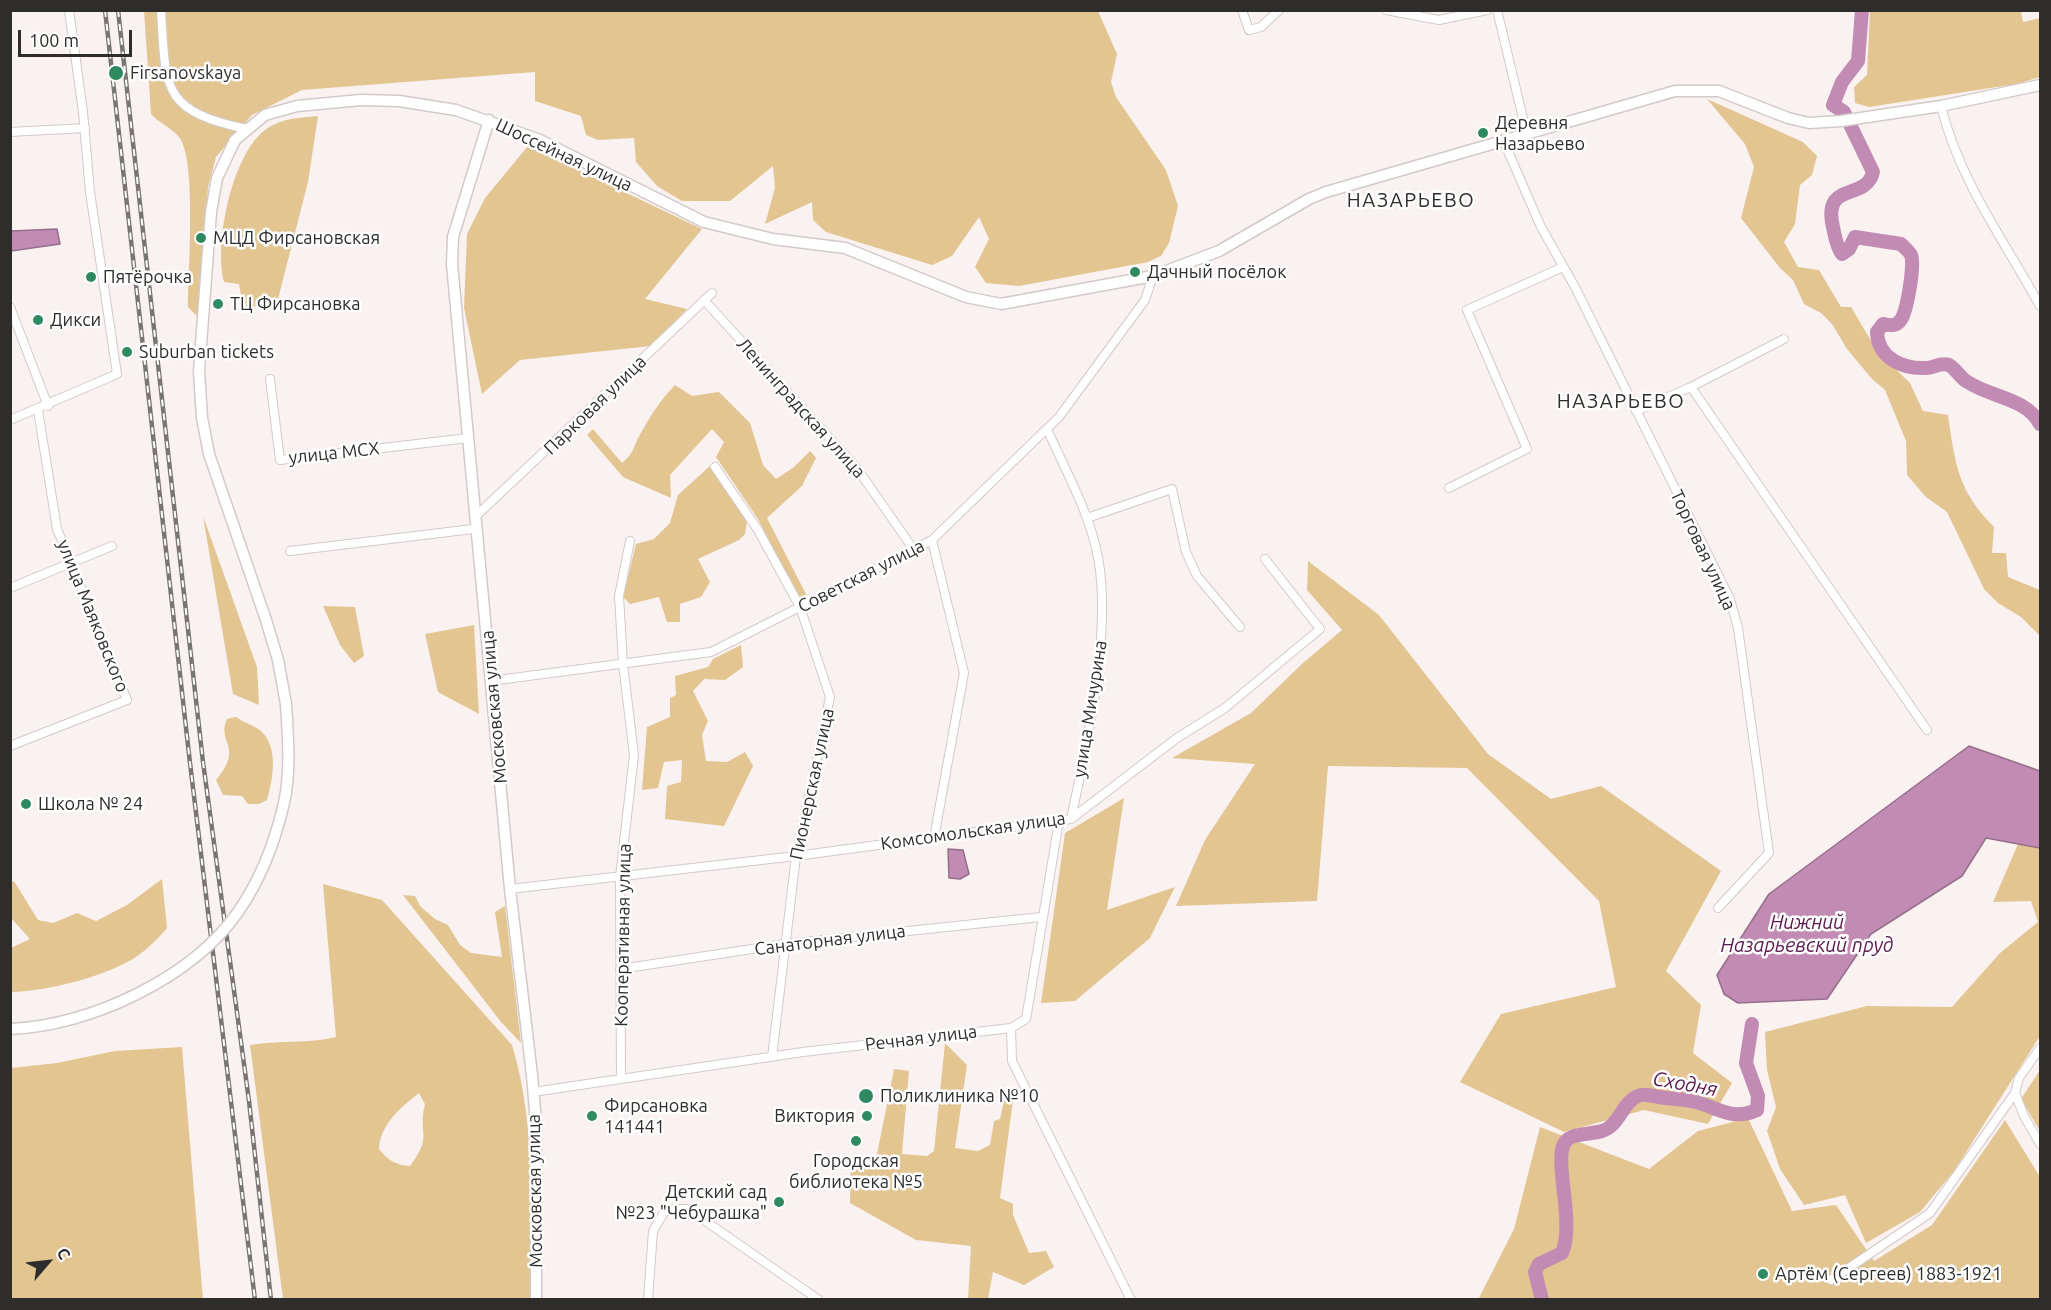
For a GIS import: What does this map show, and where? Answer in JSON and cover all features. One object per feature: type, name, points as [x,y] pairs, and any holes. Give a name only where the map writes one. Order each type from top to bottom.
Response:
[{"type":"street","points":[[10,420],[48,406],[117,374],[90,192],[85,128],[69,10]]},
{"type":"street","points":[[160,10],[166,80],[187,110],[212,121],[247,129]]},
{"type":"street","points":[[1242,10],[1249,30],[1261,27],[1279,10]]},
{"type":"street","points":[[1386,10],[1439,20],[1486,10]]},
{"type":"street","points":[[1497,10],[1527,135]]},
{"type":"street","name":"Шоссейная улица","points":[[10,1029],[58,1023],[94,1013],[138,994],[193,957],[237,914],[256,883],[272,844],[284,802],[290,754],[286,704],[269,630],[209,454],[202,418],[201,335],[217,178],[235,140],[265,115],[278,110],[361,100],[433,104],[489,120],[540,140],[704,222],[738,232],[845,248],[966,297],[1001,304],[1153,276],[1239,241],[1309,199],[1675,91],[1696,89],[1719,91],[1788,118],[1809,123],[1840,121],[1941,106],[2040,85]]},
{"type":"street","points":[[1941,106],[1947,131],[1972,191],[2000,234],[2040,306]]},
{"type":"street","name":"Московская улица","points":[[489,120],[453,237],[452,264],[510,890],[533,1092],[536,1299]]},
{"type":"street","points":[[10,132],[85,128]]},
{"type":"street","name":"Торговая улица","points":[[1504,142],[1541,227],[1575,287],[1730,599],[1738,628],[1769,853],[1718,908]]},
{"type":"street","points":[[1449,488],[1527,448],[1467,310],[1563,267]]},
{"type":"street","name":"Советская улица","points":[[490,681],[711,652],[932,540],[1059,417],[1144,300],[1153,276]]},
{"type":"street","name":"Парковая улица","points":[[476,516],[712,293]]},
{"type":"street","name":"Ленинградская улица","points":[[704,300],[856,467],[914,550]]},
{"type":"street","points":[[10,307],[48,406]]},
{"type":"street","points":[[1636,411],[1691,387],[1784,339]]},
{"type":"street","name":"улица МСХ","points":[[270,379],[280,460],[468,438]]},
{"type":"street","points":[[1691,387],[1927,730]]},
{"type":"street","name":"улица Маяковского","points":[[10,746],[127,700],[57,529],[38,410]]},
{"type":"street","name":"улица Мичурина","points":[[1047,429],[1087,518],[1100,569],[1103,637],[1071,819]]},
{"type":"street","name":"Пионерская улица","points":[[716,467],[758,530],[800,608],[830,697],[796,856],[772,1057]]},
{"type":"street","points":[[1087,518],[1172,489],[1186,552],[1197,576],[1240,627]]},
{"type":"street","points":[[290,551],[473,529],[477,531]]},
{"type":"street","points":[[932,540],[964,673],[934,838]]},
{"type":"street","name":"Кооперативная улица","points":[[621,1079],[620,877],[634,755],[623,664],[619,596],[630,541]]},
{"type":"street","points":[[10,588],[112,546]]},
{"type":"street","name":"Комсомольская улица","points":[[510,890],[796,856],[1071,819],[1177,738],[1225,708],[1320,629],[1264,559]]},
{"type":"street","points":[[1059,821],[1041,917],[1026,1019],[1011,1028],[1011,1061],[1131,1299]]},
{"type":"street","name":"Санаторная улица","points":[[620,969],[786,944],[1041,917]]},
{"type":"street","name":"Речная улица","points":[[533,1092],[772,1057],[1011,1028]]},
{"type":"street","points":[[1831,1280],[1930,1213],[2015,1093],[2019,1078],[2040,1048]]},
{"type":"street","points":[[2015,1093],[2024,1116],[2040,1144]]},
{"type":"street","points":[[648,1299],[652,1231],[666,1209],[688,1209],[815,1298]]},
{"type":"shaded area","points":[[144,11],[1098,11],[1117,54],[1111,82],[1116,97],[1166,170],[1178,206],[1169,243],[1161,256],[1148,262],[1019,286],[986,283],[975,267],[989,239],[979,217],[952,256],[932,265],[826,232],[813,220],[812,202],[765,224],[775,188],[773,166],[730,201],[682,201],[657,186],[636,162],[634,138],[598,140],[586,135],[581,116],[535,101],[535,72],[302,90],[252,115],[216,157],[208,187],[198,317],[188,307],[190,192],[185,149],[179,137],[151,114]]},
{"type":"shaded area","points":[[1870,11],[2021,11],[2023,22],[2040,18],[2040,77],[2016,84],[1869,107],[1855,103],[1854,87],[1867,75]]},
{"type":"shaded area","points":[[1707,99],[1803,142],[1817,156],[1812,175],[1800,185],[1795,224],[1784,242],[1798,267],[1819,270],[1841,307],[1851,307],[1877,351],[1910,383],[1923,411],[1948,415],[1956,462],[1965,489],[1994,527],[1992,553],[2006,553],[2008,577],[2040,590],[2040,636],[2021,617],[1998,603],[1984,589],[1947,512],[1926,497],[1907,475],[1906,441],[1885,390],[1872,379],[1847,349],[1832,324],[1821,313],[1804,304],[1793,280],[1780,268],[1741,218],[1754,167],[1745,144]]},
{"type":"shaded area","points":[[318,116],[308,182],[277,303],[243,308],[239,284],[224,282],[222,265],[224,223],[235,179],[253,142],[265,130],[284,121]]},
{"type":"shaded area","points":[[528,146],[702,229],[645,299],[687,309],[651,346],[520,360],[482,394],[464,308],[467,234],[485,198]]},
{"type":"shaded area","points":[[675,385],[692,396],[719,392],[750,423],[763,465],[776,479],[794,467],[810,451],[816,458],[802,486],[767,518],[807,596],[800,601],[758,519],[716,457],[724,442],[712,429],[670,475],[671,498],[623,477],[587,435],[593,429],[622,463],[632,452],[654,411]]},
{"type":"shaded area","points":[[710,466],[747,520],[745,534],[739,540],[698,559],[710,582],[701,597],[680,604],[680,622],[667,622],[659,597],[630,604],[623,597],[636,544],[654,539],[670,523],[678,495]]},
{"type":"shaded area","points":[[203,516],[257,667],[259,705],[233,694]]},
{"type":"shaded area","points":[[1308,561],[1379,615],[1488,754],[1551,799],[1601,786],[1721,871],[1666,971],[1701,1005],[1693,1053],[1732,1083],[1708,1124],[1644,1110],[1564,1132],[1460,1082],[1501,1014],[1616,987],[1599,901],[1467,768],[1328,766],[1317,901],[1176,906],[1205,840],[1255,764],[1172,758],[1251,713],[1303,663],[1342,630],[1307,590]]},
{"type":"shaded area","points":[[323,606],[355,607],[364,656],[354,663],[340,645]]},
{"type":"shaded area","points":[[474,625],[479,714],[438,692],[425,634]]},
{"type":"shaded area","points":[[741,645],[743,667],[725,680],[704,679],[693,691],[708,721],[702,735],[706,761],[727,762],[745,752],[753,766],[724,826],[665,819],[667,786],[681,782],[682,760],[664,762],[658,788],[642,790],[647,727],[670,717],[670,698],[676,695],[675,676],[708,667],[713,659]]},
{"type":"shaded area","points":[[236,717],[261,731],[270,746],[273,764],[271,783],[267,800],[259,804],[248,804],[242,796],[223,795],[216,780],[228,760],[229,752],[225,734],[227,719]]},
{"type":"shaded area","points":[[1124,798],[1107,910],[1175,887],[1150,938],[1075,1001],[1041,1003],[1065,833]]},
{"type":"shaded area","points":[[2018,844],[2040,848],[2040,1036],[1954,1171],[1920,1212],[1866,1243],[1845,1195],[1804,1205],[1780,1169],[1767,1131],[1776,1107],[1767,1070],[1765,1032],[1867,1006],[1952,1007],[2000,953],[2038,922],[2031,901],[1993,902]]},
{"type":"shaded area","points":[[162,879],[167,928],[144,951],[113,969],[78,981],[42,989],[11,992],[11,948],[30,939],[11,918],[11,883],[14,881],[38,920],[53,923],[77,913],[96,921],[127,905]]},
{"type":"shaded area","points":[[323,884],[382,900],[512,1045],[520,1076],[529,1139],[531,1299],[283,1299],[250,1045],[336,1037]],"holes":[[[419,1093],[425,1104],[423,1140],[417,1155],[410,1166],[392,1161],[379,1149],[387,1124]]]},
{"type":"shaded area","points":[[403,895],[415,896],[420,906],[435,919],[448,925],[460,945],[471,953],[502,957],[495,912],[505,906],[521,1043],[501,1022]]},
{"type":"shaded area","points":[[945,1043],[967,1065],[955,1148],[978,1151],[990,1145],[994,1121],[1000,1119],[1004,1101],[1013,1100],[1000,1198],[1013,1204],[1013,1215],[1029,1253],[1046,1251],[1054,1267],[1024,1285],[993,1272],[988,1299],[968,1299],[971,1246],[916,1240],[850,1203],[851,1165],[875,1164],[894,1069],[909,1071],[902,1154],[927,1156],[934,1151]]},
{"type":"shaded area","points":[[182,1047],[203,1299],[11,1299],[11,1068],[57,1063],[115,1051]]},
{"type":"shaded area","points":[[2040,1070],[2040,1131],[2021,1099]]},
{"type":"shaded area","points":[[1748,1118],[1792,1211],[1836,1205],[1874,1261],[1932,1225],[2005,1120],[2040,1177],[2040,1299],[1478,1300],[1514,1229],[1540,1127],[1649,1169],[1698,1131]]},
{"type":"water","points":[[57,229],[60,244],[11,251],[11,231]]},
{"type":"water","name":"Нижний Назарьевский пруд","points":[[1969,746],[2040,771],[2040,848],[1986,838],[1962,876],[1871,934],[1827,999],[1738,1003],[1724,994],[1717,975],[1769,894]]},
{"type":"water","points":[[948,849],[963,850],[969,874],[960,879],[949,878]]},
{"type":"waterway","name":"Сходня","points":[[1862,10],[1858,61],[1842,82],[1833,105],[1844,112],[1873,172],[1869,181],[1862,187],[1846,193],[1834,203],[1831,212],[1838,248],[1842,254],[1849,249],[1855,237],[1901,244],[1911,255],[1911,278],[1903,316],[1896,324],[1883,324],[1877,332],[1878,341],[1887,355],[1900,364],[1917,368],[1949,365],[1976,387],[2026,408],[2040,424]]},
{"type":"waterway","name":"Сходня","points":[[1542,1300],[1535,1272],[1539,1264],[1562,1253],[1565,1240],[1566,1210],[1561,1164],[1564,1144],[1567,1140],[1608,1128],[1630,1102],[1641,1095],[1691,1101],[1733,1114],[1757,1110],[1758,1096],[1746,1063],[1752,1024]]},
{"type":"railway","points":[[105,10],[190,763],[255,1300]]},
{"type":"railway","points":[[118,10],[203,762],[249,1101],[271,1300]]},
{"type":"place","name":"Firsanovskaya","points":[[116,73]]},
{"type":"place","name":"Деревня Назарьево","points":[[1483,133]]},
{"type":"place","name":"МЦД Фирсановская","points":[[201,238]]},
{"type":"place","name":"Дачный посёлок","points":[[1135,272]]},
{"type":"place","name":"Пятёрочка","points":[[91,277]]},
{"type":"place","name":"ТЦ Фирсановка","points":[[218,304]]},
{"type":"place","name":"Дикси","points":[[38,320]]},
{"type":"place","name":"Suburban tickets","points":[[127,352]]},
{"type":"place","name":"Школа № 24","points":[[26,804]]},
{"type":"place","name":"Поликлиника №10","points":[[866,1096]]},
{"type":"place","name":"Фирсановка 141441","points":[[592,1116]]},
{"type":"place","name":"Виктория","points":[[867,1116]]},
{"type":"place","name":"Городская библиотека №5","points":[[856,1141]]},
{"type":"place","name":"Детский сад №23 \"Чебурашка\"","points":[[779,1202]]},
{"type":"place","name":"Артём (Сергеев) 1883-1921","points":[[1763,1274]]},
{"type":"district","name":"НАЗАРЬЕВО","points":[[1411,200]]},
{"type":"district","name":"НАЗАРЬЕВО","points":[[1621,401]]}]
